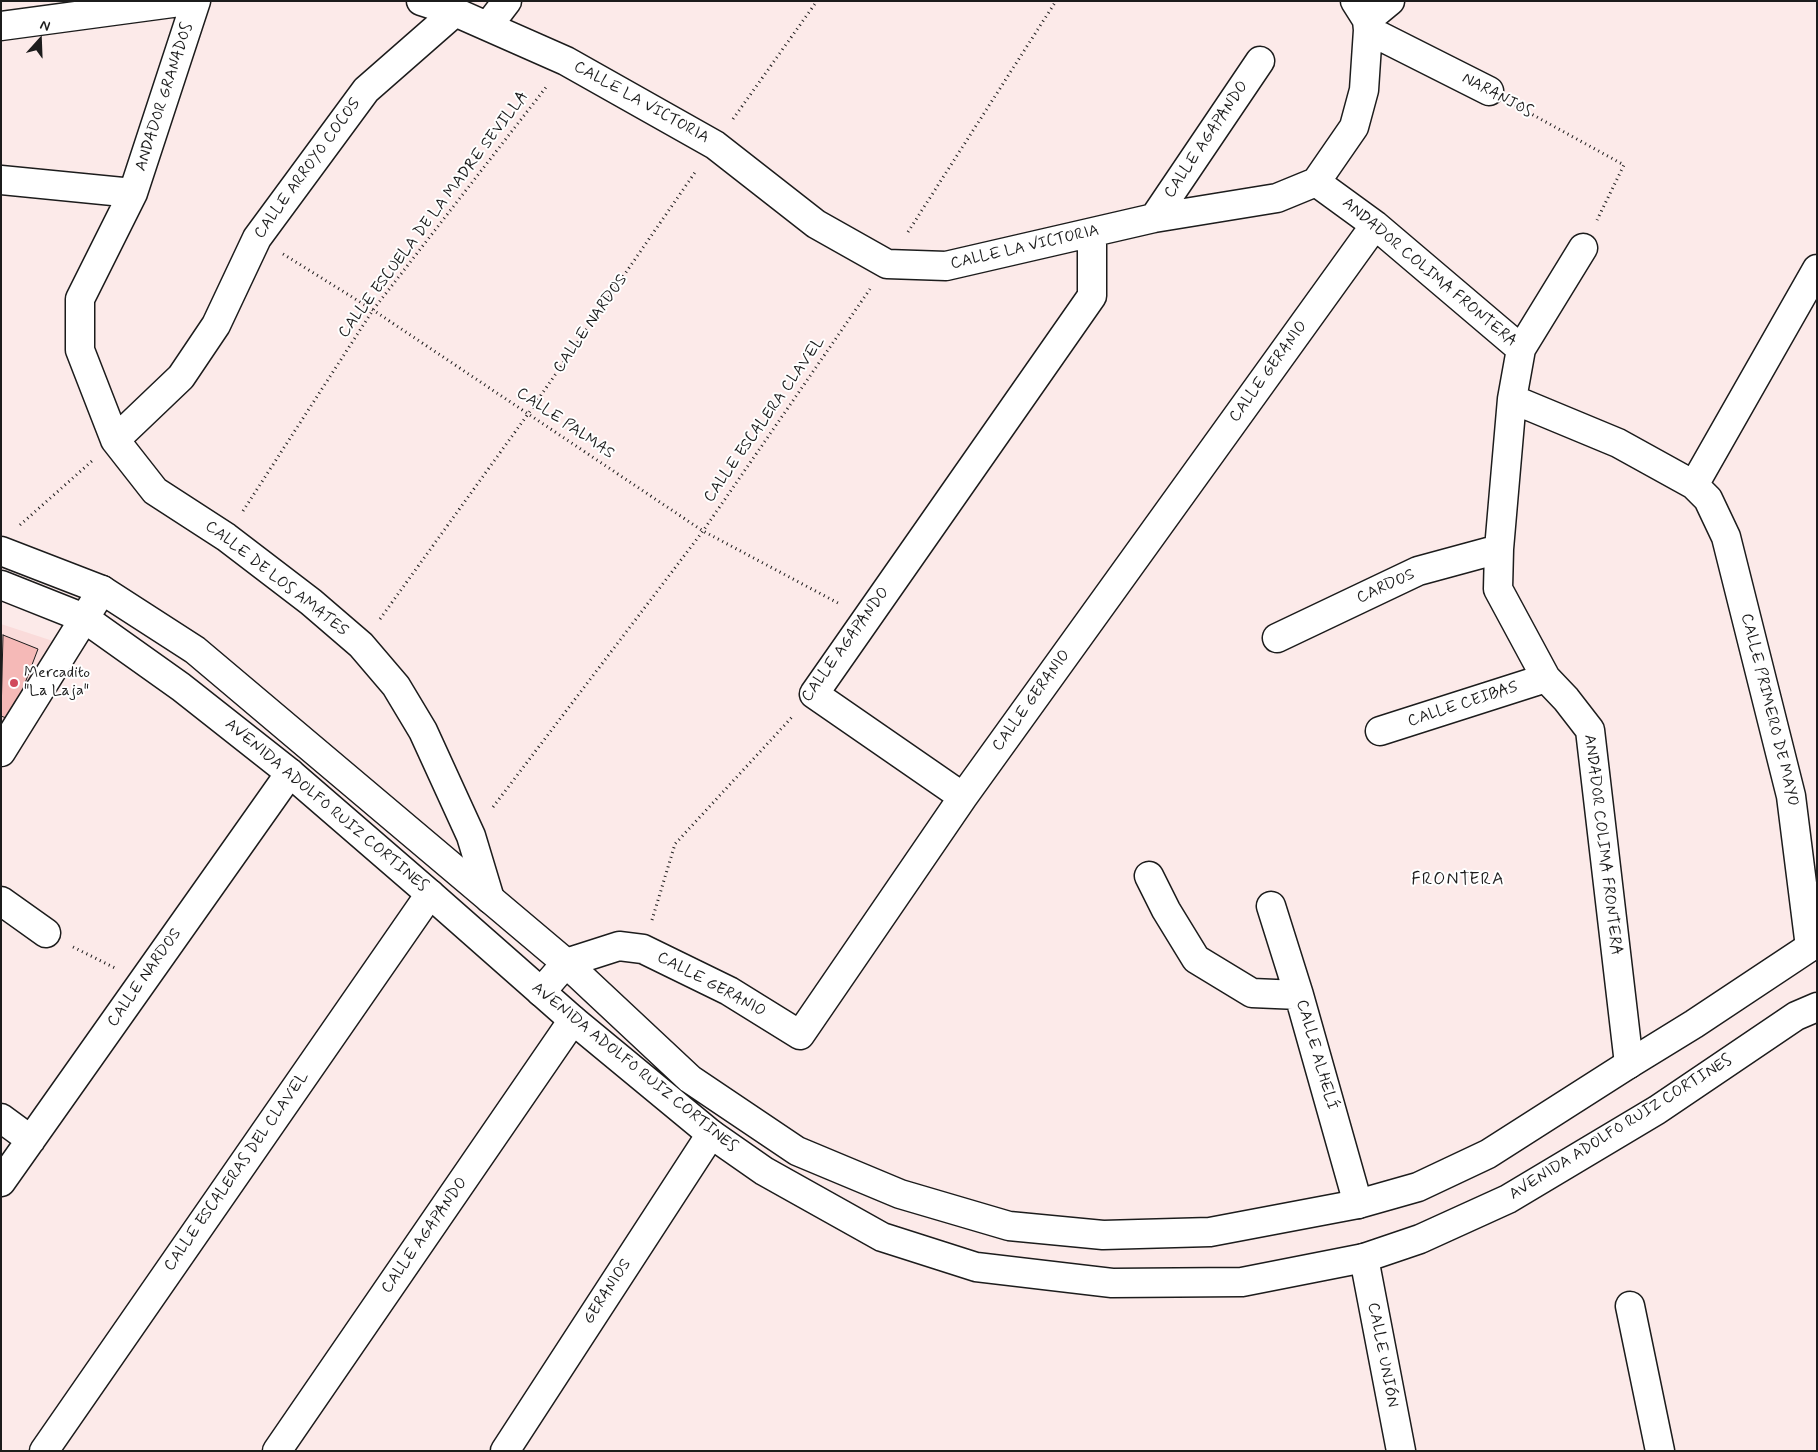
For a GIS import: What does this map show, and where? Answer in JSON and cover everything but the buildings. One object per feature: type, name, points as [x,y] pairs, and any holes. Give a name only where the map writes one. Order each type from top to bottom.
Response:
[{"type":"street","points":[[1,26],[187,1]]},
{"type":"street","name":"ANDADOR GRANADOS","points":[[115,440],[80,350],[80,299],[133,193],[196,1]]},
{"type":"street","name":"CALLE LA VICTORIA","points":[[421,1],[455,12],[566,61],[715,145],[816,224],[888,264],[946,266],[1154,218],[1276,198],[1316,182]]},
{"type":"street","points":[[488,26],[507,1]]},
{"type":"street","points":[[1316,182],[1354,126],[1364,90],[1363,17],[1390,1]]},
{"type":"street","name":"CALLE ARROYO COCOS","points":[[115,440],[181,377],[216,325],[257,238],[366,90],[455,12]]},
{"type":"street","name":"NARANJOS","points":[[1363,17],[1489,90]]},
{"type":"street","name":"CALLE AGAPANDO","points":[[1154,218],[1260,61]]},
{"type":"street","points":[[1,180],[133,193]]},
{"type":"street","name":"ANDADOR COLIMA FRONTERA","points":[[1316,182],[1375,225],[1521,349],[1512,399],[1499,548],[1498,589],[1546,678],[1566,699],[1590,730],[1629,1064]]},
{"type":"street","name":"CALLE GERANIO","points":[[644,949],[729,991],[800,1036],[963,797],[1375,225]]},
{"type":"street","name":"CALLE AGAPANDO","points":[[814,694],[1092,296],[1092,233]]},
{"type":"street","points":[[1521,349],[1583,248]]},
{"type":"street","points":[[1694,485],[1817,269]]},
{"type":"street","name":"CALLE PRIMERO DE MAYO","points":[[1512,399],[1618,443],[1694,485],[1708,499],[1726,537],[1792,796],[1813,946]]},
{"type":"street","name":"CALLE DE LOS AMATES","points":[[115,440],[155,491],[226,537],[311,602],[361,645],[396,686],[418,724],[471,836],[490,899]]},
{"type":"street","name":"AVENIDA ADOLFO RUIZ CORTINES","points":[[8,540],[102,590],[195,650],[566,963],[690,1078],[798,1151],[900,1194],[1009,1226],[1103,1235],[1210,1232],[1358,1204],[1418,1187],[1488,1154],[1694,1024],[1813,946]]},
{"type":"street","name":"CARDOS","points":[[1278,638],[1418,571],[1499,548]]},
{"type":"street","name":"AVENIDA ADOLFO RUIZ CORTINES","points":[[1,585],[84,618],[181,687],[290,773],[573,1020],[711,1134],[764,1171],[882,1237],[976,1267],[1112,1283],[1242,1282],[1364,1258],[1420,1239],[1508,1199],[1656,1110],[1796,1016],[1817,1007]]},
{"type":"street","points":[[1,752],[102,590]]},
{"type":"street","name":"CALLE CEIBAS","points":[[1380,731],[1546,678]]},
{"type":"street","points":[[814,694],[963,797]]},
{"type":"street","name":"CALLE NARDOS","points":[[1,1182],[290,773]]},
{"type":"street","points":[[1149,876],[1166,910],[1196,958],[1252,993],[1299,995]]},
{"type":"street","name":"CALLE ESCALERAS DEL CLAVEL","points":[[44,1451],[430,894]]},
{"type":"street","points":[[1,901],[46,933]]},
{"type":"street","name":"CALLE ALHELÍ","points":[[1271,906],[1299,995],[1358,1204]]},
{"type":"street","points":[[541,992],[566,963],[619,946],[644,949]]},
{"type":"street","name":"CALLE AGAPANDO","points":[[277,1451],[573,1020]]},
{"type":"street","points":[[1,1118],[31,1140]]},
{"type":"street","name":"GERANIOS","points":[[505,1451],[711,1134]]},
{"type":"street","name":"CALLE UNIÓN","points":[[1364,1258],[1401,1451]]},
{"type":"street","points":[[1630,1306],[1660,1451]]},
{"type":"path","name":"CALLE NARDOS","points":[[361,645],[528,414],[817,1]]},
{"type":"path","name":"CALLE ESCALERA CLAVEL","points":[[471,836],[704,531],[888,264],[1056,1]]},
{"type":"path","name":"CALLE ESCUELA DE LA MADRE SEVILLA","points":[[226,537],[373,310],[566,61]]},
{"type":"path","name":"NARANJOS","points":[[1489,90],[1624,165],[1583,248]]},
{"type":"path","name":"CALLE PALMAS","points":[[257,238],[373,310],[704,531],[866,617]]},
{"type":"path","points":[[8,540],[115,440]]},
{"type":"path","name":"CALLE AGAPANDO","points":[[644,949],[676,844],[814,694]]},
{"type":"path","points":[[46,933],[142,982]]},
{"type":"shaded area","name":"Mercadito \"La Laja\"","points":[[1,624],[53,641],[1,726]]},
{"type":"place","name":"Mercadito \"La Laja\"","points":[[14,683]]},
{"type":"district","name":"FRONTERA","points":[[1458,880]]}]
